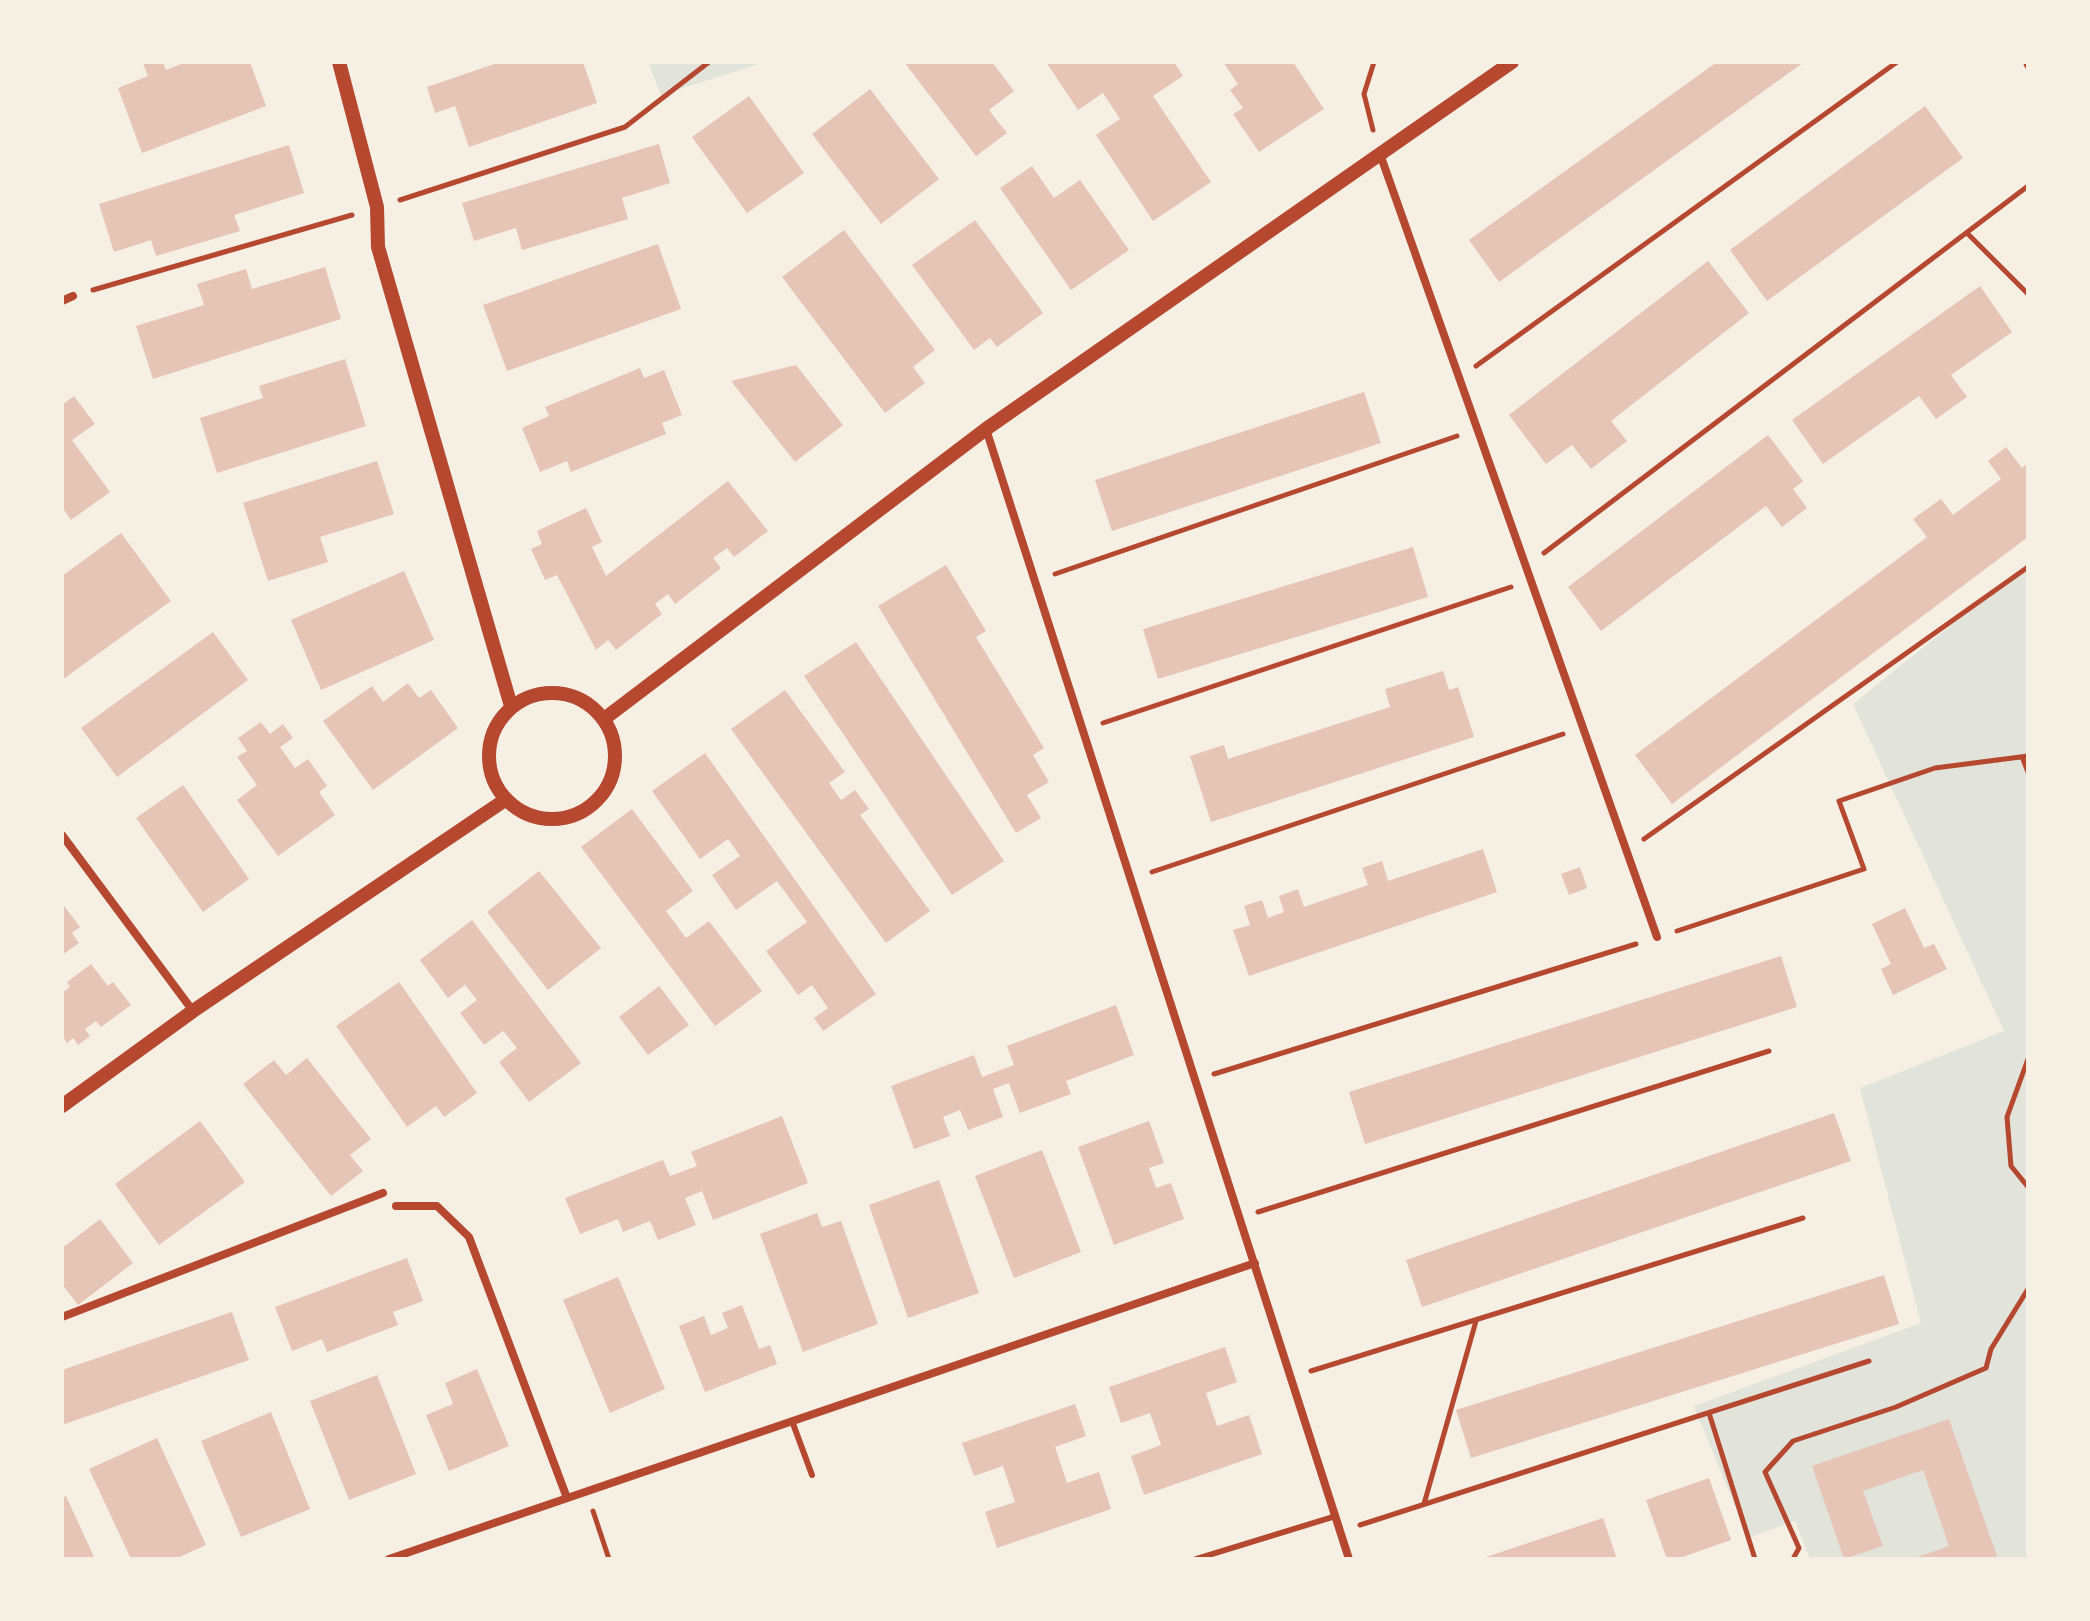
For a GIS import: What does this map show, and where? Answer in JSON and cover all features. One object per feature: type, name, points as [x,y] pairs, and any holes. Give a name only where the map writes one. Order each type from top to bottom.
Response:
[{"type":"street","points":[[339,62],[377,207],[378,247],[511,706]]},
{"type":"street","points":[[604,719],[986,429],[1512,62]]},
{"type":"street","points":[[1380,154],[1657,937]]},
{"type":"street","points":[[62,301],[73,296]]},
{"type":"street","points":[[986,429],[1133,878],[1349,1559]]},
{"type":"street","points":[[546,692],[568,694],[588,703],[604,719],[615,742],[615,765],[608,786],[594,804],[575,815],[544,819],[523,812],[505,800],[496,787],[489,766],[489,744],[497,723],[511,706],[546,692]]},
{"type":"street","points":[[62,1106],[193,1011],[505,800]]},
{"type":"street","points":[[62,835],[193,1011]]},
{"type":"street","points":[[62,1317],[383,1193]]},
{"type":"street","points":[[396,1206],[437,1206],[469,1237],[567,1498]]},
{"type":"street","points":[[389,1559],[1255,1263]]},
{"type":"lane","points":[[792,1421],[812,1475]]},
{"type":"lane","points":[[1196,1559],[1336,1516]]},
{"type":"path","points":[[1374,62],[1364,94],[1380,154]]},
{"type":"path","points":[[1460,378],[1897,62]]},
{"type":"path","points":[[1526,567],[2028,186]]},
{"type":"path","points":[[1967,233],[2028,294]]},
{"type":"path","points":[[1036,581],[1477,429]]},
{"type":"path","points":[[1627,851],[2028,567]]},
{"type":"path","points":[[1084,730],[1531,580]]},
{"type":"path","points":[[1133,878],[1583,728]]},
{"type":"path","points":[[2023,759],[2028,772]]},
{"type":"path","points":[[1241,1218],[1769,1051]]},
{"type":"path","points":[[2028,1059],[2007,1117],[2011,1166],[2028,1187]]},
{"type":"path","points":[[1291,1377],[1803,1218]]},
{"type":"path","points":[[1793,1559],[1799,1548],[1765,1472],[1793,1441],[1896,1407],[1986,1368],[1991,1349],[2028,1289]]},
{"type":"path","points":[[1424,1504],[1476,1320]]},
{"type":"path","points":[[1340,1531],[1869,1361]]},
{"type":"path","points":[[1709,1413],[1755,1559]]},
{"type":"path","points":[[587,1491],[609,1559]]},
{"type":"shaded area","points":[[648,62],[765,62],[661,95]]},
{"type":"shaded area","points":[[2028,563],[2028,1559],[1810,1559],[1795,1521],[1748,1538],[1694,1406],[1921,1323],[1860,1088],[2004,1031],[1853,704]]},
{"type":"building","points":[[163,62],[166,70],[186,62],[250,62],[266,106],[142,153],[118,88],[148,76],[143,63]]},
{"type":"building","points":[[500,62],[583,62],[597,103],[469,147],[455,106],[435,113],[427,87]]},
{"type":"building","points":[[904,62],[992,62],[1014,91],[989,110],[1007,133],[976,156]]},
{"type":"building","points":[[1046,62],[1174,62],[1183,76],[1153,96],[1211,182],[1153,221],[1096,135],[1120,119],[1103,93],[1078,110]]},
{"type":"building","points":[[1223,62],[1293,62],[1324,109],[1259,152],[1233,114],[1243,108],[1230,90],[1238,84]]},
{"type":"building","points":[[1717,62],[1804,62],[1499,282],[1469,240]]},
{"type":"building","points":[[870,89],[939,179],[881,224],[812,134]]},
{"type":"building","points":[[749,96],[804,173],[747,213],[692,137]]},
{"type":"building","points":[[1925,106],[1963,158],[1767,301],[1730,250]]},
{"type":"building","points":[[659,144],[670,183],[622,198],[628,219],[522,250],[516,228],[474,241],[462,203]]},
{"type":"building","points":[[289,145],[304,193],[234,215],[240,231],[156,256],[151,240],[114,252],[99,204]]},
{"type":"building","points":[[1032,166],[1054,198],[1080,180],[1129,250],[1071,290],[1000,188]]},
{"type":"building","points":[[975,220],[1043,313],[997,347],[990,338],[974,350],[912,265]]},
{"type":"building","points":[[844,230],[935,350],[913,367],[925,383],[885,413],[782,277]]},
{"type":"building","points":[[658,244],[681,309],[507,371],[483,305]]},
{"type":"building","points":[[1708,261],[1749,313],[1611,421],[1627,441],[1591,469],[1572,445],[1546,464],[1509,415]]},
{"type":"building","points":[[325,267],[341,319],[153,379],[136,326],[204,305],[197,284],[246,269],[252,289]]},
{"type":"building","points":[[1980,286],[2012,332],[1951,375],[1967,397],[1936,419],[1919,396],[1823,464],[1792,420]]},
{"type":"building","points":[[345,359],[366,426],[217,473],[200,418],[263,398],[259,386]]},
{"type":"building","points":[[796,365],[843,425],[795,462],[731,381]]},
{"type":"building","points":[[640,368],[644,378],[664,370],[682,415],[662,423],[666,434],[571,472],[567,461],[540,472],[522,428],[549,416],[545,407]]},
{"type":"building","points":[[1364,392],[1381,443],[1112,531],[1095,480]]},
{"type":"building","points":[[74,396],[95,424],[72,440],[110,492],[71,520],[62,507],[62,405]]},
{"type":"building","points":[[1768,435],[1803,481],[1793,489],[1807,508],[1782,527],[1766,506],[1601,631],[1568,587]]},
{"type":"building","points":[[2006,447],[2022,468],[2028,463],[2028,537],[1672,804],[1635,755],[1927,537],[1913,519],[1941,499],[1953,515],[2001,479],[1988,461]]},
{"type":"building","points":[[377,461],[394,514],[320,537],[328,562],[268,581],[243,503]]},
{"type":"building","points":[[728,481],[768,531],[734,557],[727,548],[713,558],[721,568],[675,604],[668,594],[655,604],[662,614],[616,650],[608,640],[596,650],[557,575],[545,580],[531,549],[542,544],[537,531],[586,508],[602,542],[592,547],[606,576]]},
{"type":"building","points":[[121,533],[171,601],[62,680],[62,576]]},
{"type":"building","points":[[1413,547],[1428,597],[1158,679],[1143,629]]},
{"type":"building","points":[[946,565],[986,631],[976,637],[1044,748],[1033,755],[1049,782],[1027,795],[1041,818],[1016,833],[878,606]]},
{"type":"building","points":[[404,571],[434,640],[321,690],[291,620]]},
{"type":"building","points":[[213,632],[248,680],[117,777],[81,728]]},
{"type":"building","points":[[856,642],[1004,861],[952,895],[804,676]]},
{"type":"building","points":[[1443,671],[1449,690],[1458,687],[1474,737],[1211,822],[1190,756],[1224,745],[1228,759],[1390,707],[1385,689]]},
{"type":"building","points":[[408,683],[419,698],[431,690],[458,728],[373,790],[323,721],[372,686],[383,702]]},
{"type":"building","points":[[785,690],[845,772],[829,783],[841,800],[855,790],[869,809],[860,815],[930,911],[886,943],[731,729]]},
{"type":"building","points":[[261,722],[270,734],[283,724],[293,738],[280,747],[295,768],[308,759],[327,786],[319,792],[335,815],[278,856],[237,800],[257,785],[237,757],[247,751],[238,738]]},
{"type":"building","points":[[705,753],[876,994],[823,1031],[814,1018],[828,1008],[812,985],[798,995],[766,951],[807,922],[777,881],[736,910],[712,875],[740,856],[728,839],[700,859],[652,791]]},
{"type":"building","points":[[183,785],[249,879],[203,912],[136,818]]},
{"type":"building","points":[[632,809],[693,891],[666,911],[686,938],[709,921],[762,991],[715,1026],[581,847]]},
{"type":"building","points":[[1483,849],[1497,892],[1249,976],[1233,930],[1250,925],[1244,906],[1262,900],[1268,918],[1284,912],[1279,896],[1298,889],[1304,907],[1368,885],[1362,868],[1382,861],[1388,881]]},
{"type":"building","points":[[1580,867],[1587,888],[1569,895],[1561,874]]},
{"type":"building","points":[[539,871],[601,948],[548,990],[487,912]]},
{"type":"building","points":[[62,903],[80,927],[72,933],[79,943],[62,955]]},
{"type":"building","points":[[1905,908],[1924,948],[1934,944],[1947,969],[1893,995],[1881,969],[1891,964],[1872,924]]},
{"type":"building","points":[[472,920],[581,1063],[529,1102],[499,1062],[517,1048],[503,1031],[484,1045],[460,1013],[477,1000],[465,985],[448,998],[420,960]]},
{"type":"building","points":[[1781,956],[1797,1007],[1365,1144],[1349,1092]]},
{"type":"building","points":[[91,964],[108,986],[113,982],[131,1005],[101,1027],[96,1021],[85,1029],[90,1036],[78,1045],[73,1038],[67,1043],[62,1036],[62,993],[70,987],[67,982]]},
{"type":"building","points":[[399,982],[477,1093],[444,1117],[436,1106],[407,1127],[336,1026]]},
{"type":"building","points":[[659,986],[689,1025],[648,1055],[619,1017]]},
{"type":"building","points":[[1116,1005],[1134,1055],[1066,1081],[1071,1094],[1020,1113],[1009,1083],[993,1089],[1003,1117],[968,1130],[960,1110],[943,1117],[950,1136],[914,1149],[891,1086],[974,1055],[982,1077],[1014,1065],[1007,1046]]},
{"type":"building","points":[[307,1058],[371,1139],[350,1155],[363,1171],[331,1196],[243,1084],[274,1060],[286,1075]]},
{"type":"building","points":[[1834,1113],[1851,1161],[1422,1307],[1406,1260]]},
{"type":"building","points":[[782,1116],[808,1183],[713,1220],[702,1191],[685,1198],[696,1225],[658,1240],[650,1221],[623,1232],[618,1219],[580,1234],[565,1198],[663,1160],[670,1176],[697,1166],[691,1152]]},
{"type":"building","points":[[200,1121],[245,1182],[159,1245],[115,1184]]},
{"type":"building","points":[[1149,1121],[1164,1163],[1149,1168],[1156,1188],[1171,1183],[1184,1219],[1114,1245],[1078,1147]]},
{"type":"building","points":[[1042,1150],[1081,1252],[1014,1278],[975,1176]]},
{"type":"building","points":[[939,1180],[979,1293],[908,1318],[869,1205]]},
{"type":"building","points":[[817,1213],[822,1227],[841,1221],[878,1324],[803,1352],[760,1234]]},
{"type":"building","points":[[100,1219],[133,1263],[78,1305],[62,1284],[62,1242],[65,1246]]},
{"type":"building","points":[[407,1258],[423,1301],[393,1312],[398,1325],[327,1352],[322,1339],[292,1351],[275,1307]]},
{"type":"building","points":[[1884,1275],[1899,1324],[1471,1458],[1456,1410]]},
{"type":"building","points":[[618,1277],[665,1389],[610,1413],[563,1300]]},
{"type":"building","points":[[742,1305],[759,1349],[770,1345],[777,1364],[705,1392],[679,1326],[704,1316],[711,1335],[728,1328],[722,1313]]},
{"type":"building","points":[[232,1312],[249,1360],[62,1425],[62,1370]]},
{"type":"building","points":[[1225,1347],[1237,1382],[1206,1393],[1217,1426],[1249,1415],[1262,1454],[1144,1495],[1131,1456],[1161,1445],[1150,1413],[1121,1423],[1109,1387]]},
{"type":"building","points":[[477,1369],[509,1446],[449,1471],[426,1415],[453,1404],[445,1383]]},
{"type":"building","points":[[377,1375],[416,1474],[349,1500],[310,1401]]},
{"type":"building","points":[[1075,1404],[1086,1436],[1055,1447],[1067,1483],[1099,1472],[1111,1509],[997,1548],[985,1512],[1015,1502],[1003,1466],[974,1476],[962,1443]]},
{"type":"building","points":[[271,1412],[310,1509],[241,1537],[201,1441]]},
{"type":"building","points":[[1949,1419],[1998,1559],[1912,1559],[1949,1546],[1923,1470],[1863,1491],[1883,1546],[1844,1559],[1812,1466]]},
{"type":"building","points":[[157,1438],[206,1545],[175,1559],[131,1559],[89,1469]]},
{"type":"building","points":[[1709,1478],[1731,1540],[1677,1559],[1667,1559],[1646,1500]]},
{"type":"building","points":[[66,1496],[95,1559],[62,1559],[62,1498]]},
{"type":"building","points":[[1603,1518],[1617,1559],[1483,1559],[1483,1558]]}]
